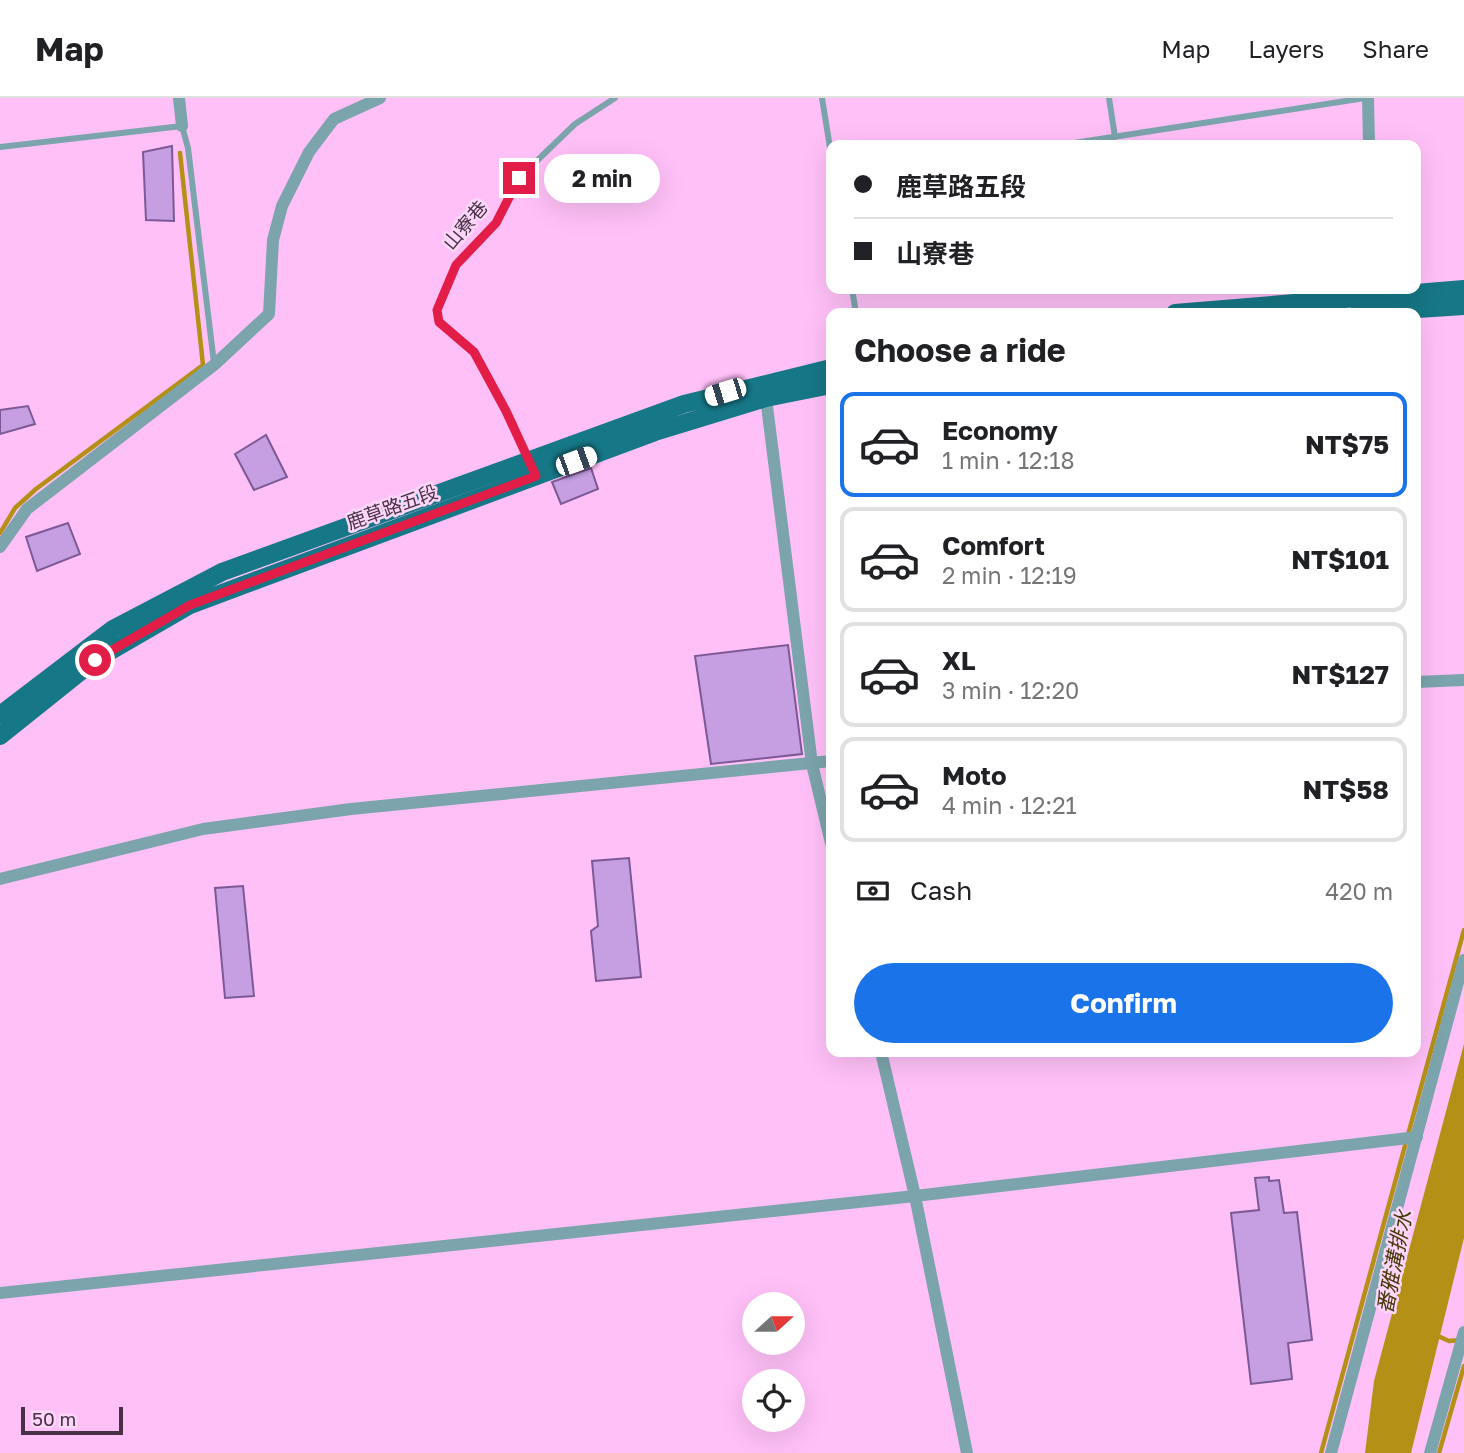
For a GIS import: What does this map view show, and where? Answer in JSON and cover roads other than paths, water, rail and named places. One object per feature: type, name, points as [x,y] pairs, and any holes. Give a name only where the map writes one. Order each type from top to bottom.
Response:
[{"type":"main road","points":[[1263,308],[1368,302],[1464,289]]},
{"type":"main road","points":[[1368,302],[1464,306]]},
{"type":"main road","name":"鹿草路五段","points":[[0,736],[95,660],[190,605],[694,401],[826,369]]},
{"type":"main road","name":"鹿草路五段","points":[[0,715],[113,629],[193,584],[533,468],[766,398],[826,386]]},
{"type":"street","points":[[179,98],[182,127]]},
{"type":"street","points":[[0,547],[27,509],[214,365],[269,314],[273,240],[282,206],[309,152],[334,119],[380,98]]},
{"type":"street","points":[[1366,98],[1368,140]]},
{"type":"street","points":[[766,398],[813,764],[826,821]]},
{"type":"street","points":[[1421,682],[1464,680]]},
{"type":"street","points":[[0,879],[216,827],[351,809],[826,762]]},
{"type":"street","points":[[1331,1453],[1464,960]]},
{"type":"street","points":[[882,1057],[915,1196],[967,1453]]},
{"type":"street","points":[[0,1293],[915,1196],[1416,1137]]},
{"type":"street","points":[[1430,1453],[1464,1332]]},
{"type":"lane","name":"山寮巷","points":[[533,468],[474,352],[439,322],[437,310],[456,265],[496,223],[519,178],[575,124],[615,98]]},
{"type":"lane","points":[[822,98],[829,140]]},
{"type":"lane","points":[[1109,98],[1115,137]]},
{"type":"lane","points":[[1095,140],[1366,98]]},
{"type":"lane","points":[[0,147],[182,127],[188,148],[214,365]]},
{"type":"waterway","points":[[0,533],[15,508],[36,489],[203,365],[180,153]]},
{"type":"waterway","name":"番雅溝排水","points":[[1321,1453],[1464,930]]},
{"type":"waterway","points":[[1438,1336],[1449,1341],[1460,1340]]},
{"type":"waterway","points":[[1439,1453],[1464,1366]]}]
